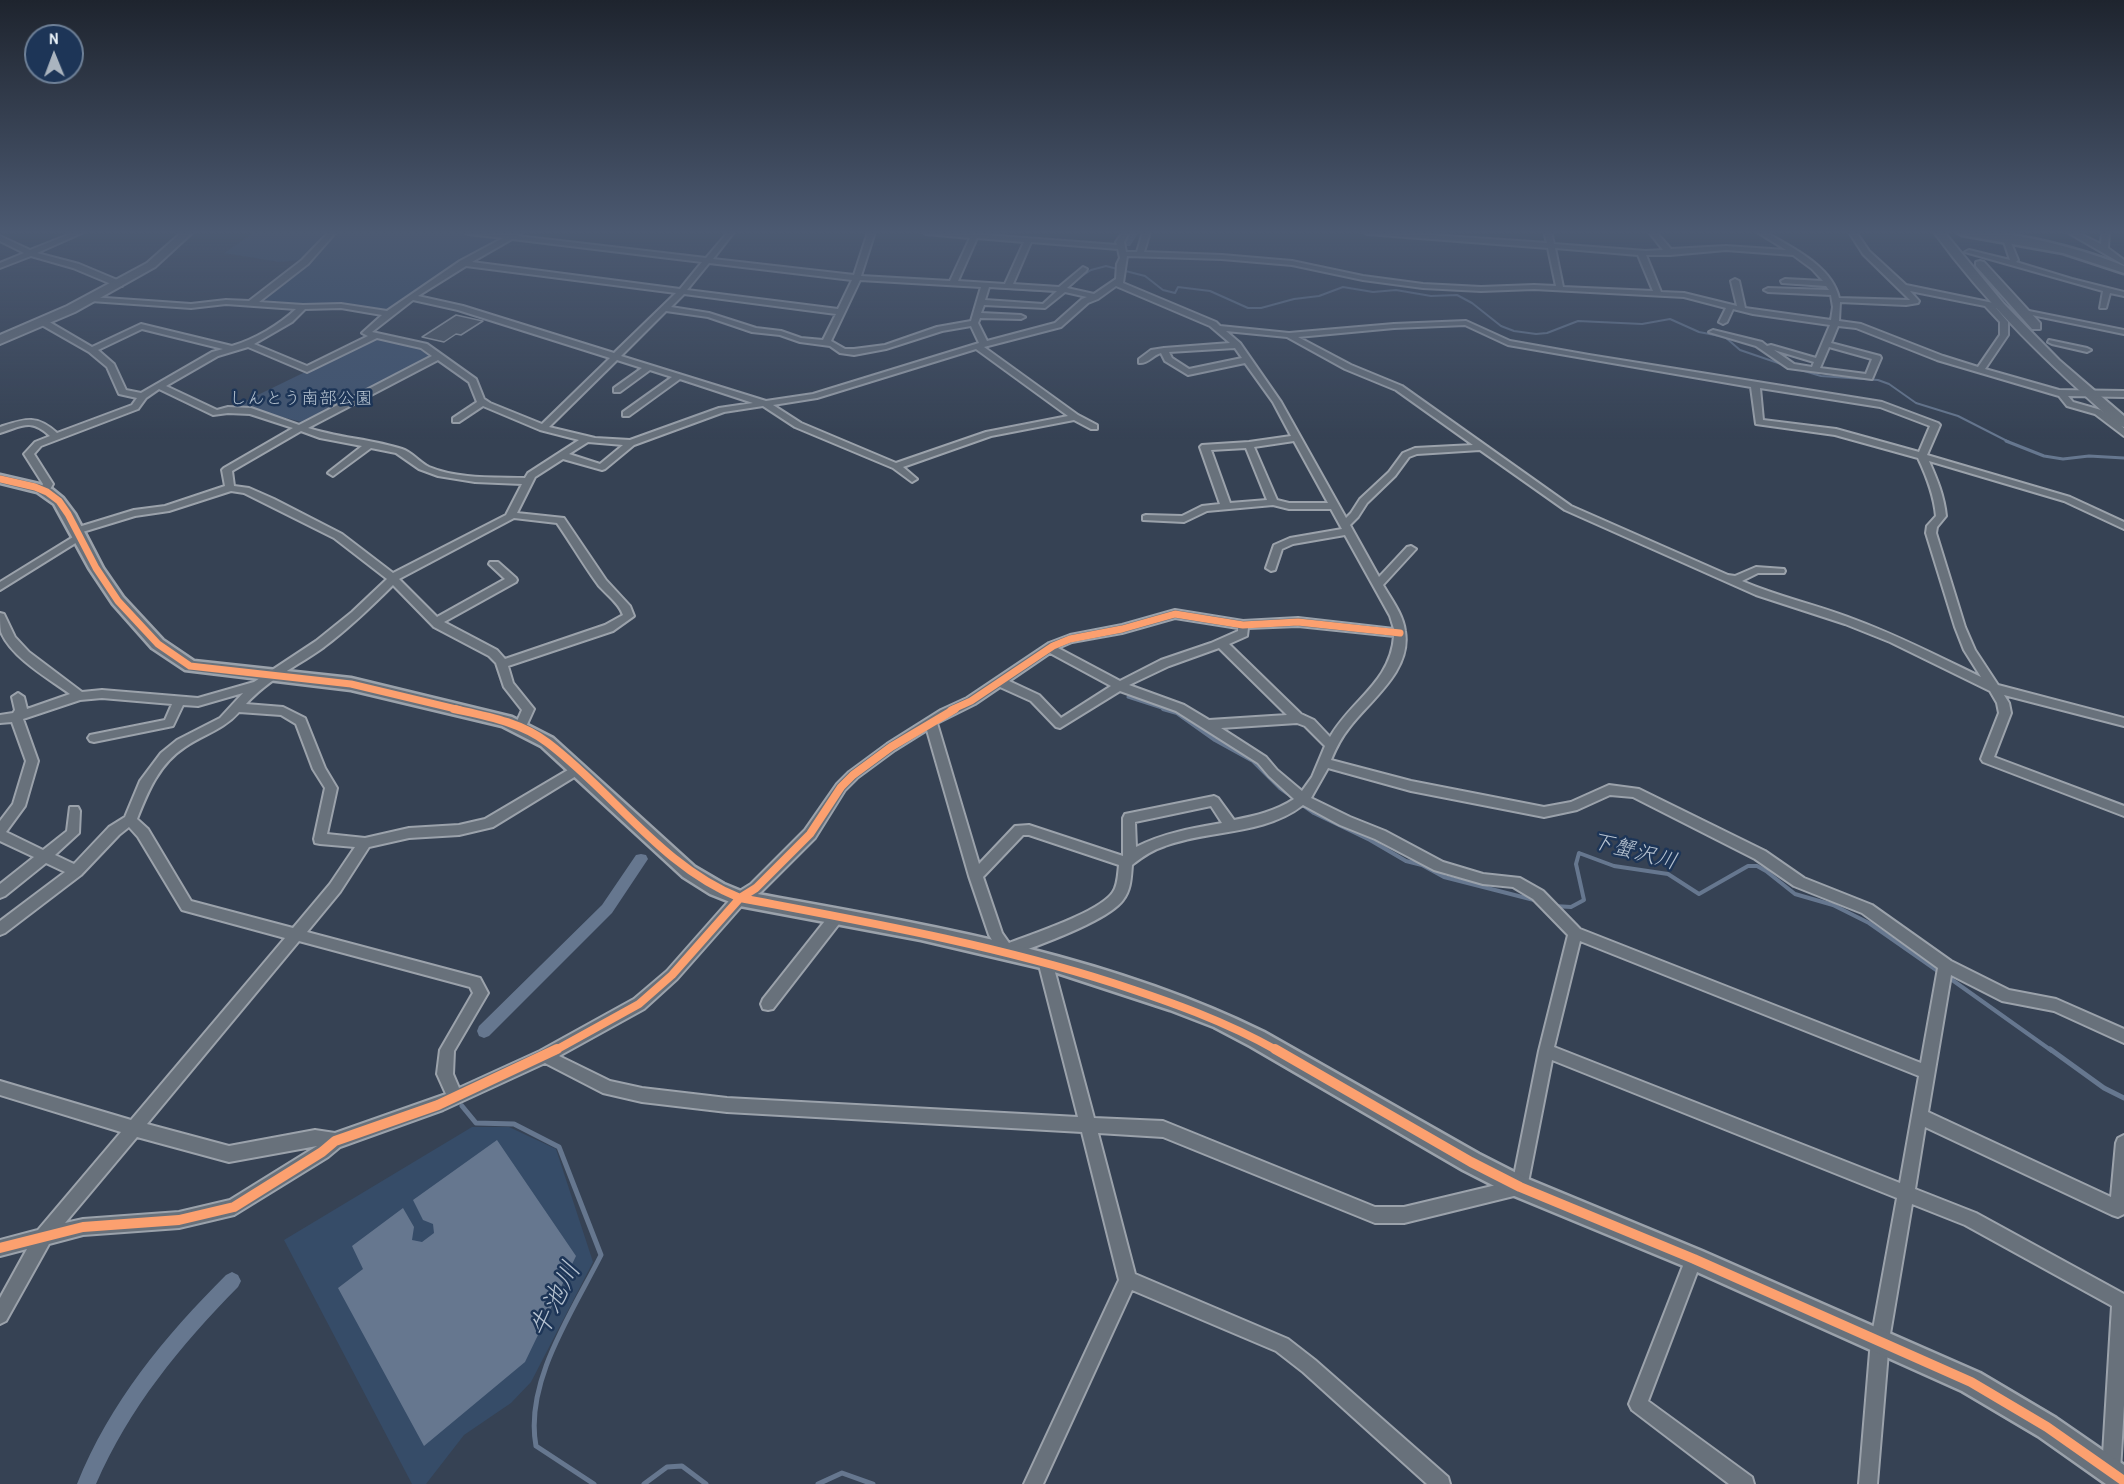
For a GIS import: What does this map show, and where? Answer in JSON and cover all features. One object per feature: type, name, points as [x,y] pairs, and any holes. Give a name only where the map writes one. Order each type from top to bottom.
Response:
[{"type":"main road","points":[[0,340],[86,301]]},
{"type":"main road","points":[[1995,301],[2090,394],[2124,423]]},
{"type":"main road","points":[[2013,301],[2052,342],[2124,407]]},
{"type":"street","points":[[123,301],[191,306],[252,303],[303,307],[341,306],[388,314]]},
{"type":"street","points":[[405,301],[366,333],[413,342],[438,356],[473,381],[483,402],[543,428],[587,439],[632,443]]},
{"type":"street","points":[[430,301],[460,308],[764,403],[798,425],[896,466],[912,478]]},
{"type":"street","points":[[543,428],[671,301]]},
{"type":"street","points":[[755,301],[842,312]]},
{"type":"street","points":[[826,343],[847,301]]},
{"type":"street","points":[[1050,301],[1045,306],[981,303],[976,319],[980,345],[1075,417],[1094,427]]},
{"type":"street","points":[[561,455],[602,467],[632,443],[704,416],[764,403],[814,396],[980,345],[1058,325],[1085,301]]},
{"type":"street","points":[[1159,301],[1219,327],[1289,334],[1462,322],[1508,343],[1882,405],[1935,425],[1922,456],[1936,489],[1941,508],[1941,516],[1932,526],[1931,533],[1960,627],[1970,650],[2003,703],[2005,713],[1987,759],[2124,811]]},
{"type":"street","points":[[1710,301],[1742,310],[1835,322],[1875,331],[1925,352],[2062,394],[2124,394]]},
{"type":"street","points":[[1740,301],[1742,310]]},
{"type":"street","points":[[1815,370],[1835,322],[1835,301]]},
{"type":"street","points":[[1888,301],[1914,301]]},
{"type":"street","points":[[1973,301],[2000,307]]},
{"type":"street","points":[[2103,306],[2104,301]]},
{"type":"street","points":[[1980,370],[2004,335],[2004,322],[1987,304]]},
{"type":"street","points":[[45,491],[48,484],[29,454],[38,444],[135,407],[142,396],[215,354],[248,344],[290,320],[303,307]]},
{"type":"street","points":[[1723,322],[1730,307]]},
{"type":"street","points":[[663,308],[709,315],[756,330],[781,333],[810,342],[826,343],[843,351],[854,352],[886,347],[976,319],[1022,317]]},
{"type":"street","points":[[2022,311],[2124,332]]},
{"type":"street","points":[[43,322],[92,350],[111,366],[122,392],[142,396]]},
{"type":"street","points":[[92,350],[141,326],[230,348]]},
{"type":"street","points":[[1128,860],[1138,850],[1161,842],[1259,821],[1304,800],[1340,730],[1379,688],[1396,656],[1400,633],[1395,616],[1277,402],[1237,345],[1219,327]]},
{"type":"street","points":[[1713,332],[1819,361]]},
{"type":"street","points":[[1289,334],[1348,367],[1399,388],[1568,508],[1774,599],[1849,621],[1894,639],[1993,688],[2124,722]]},
{"type":"street","points":[[248,344],[307,369],[375,336]]},
{"type":"street","points":[[2052,342],[2087,350]]},
{"type":"street","points":[[1759,344],[1791,366],[1869,377],[1877,358],[1826,344]]},
{"type":"street","points":[[1142,362],[1154,352],[1164,350],[1237,345]]},
{"type":"street","points":[[1164,350],[1168,359],[1188,372],[1248,360]]},
{"type":"street","points":[[230,488],[227,471],[300,428],[438,356]]},
{"type":"street","points":[[616,390],[650,366]]},
{"type":"street","points":[[626,414],[679,376]]},
{"type":"street","points":[[1755,385],[1758,422],[1836,432],[1922,456],[2067,499],[2124,526]]},
{"type":"street","points":[[159,386],[216,412],[251,411],[320,435],[410,455],[423,468],[434,472],[466,478],[526,481]]},
{"type":"street","points":[[2062,394],[2070,404],[2098,412],[2124,433]]},
{"type":"street","points":[[456,420],[483,402]]},
{"type":"street","points":[[896,466],[989,434],[1075,417]]},
{"type":"street","points":[[0,430],[33,421],[41,422],[56,437]]},
{"type":"street","points":[[1226,506],[1205,447],[1249,445],[1297,438]]},
{"type":"street","points":[[511,515],[526,481],[534,471],[587,439]]},
{"type":"street","points":[[333,473],[369,445]]},
{"type":"street","points":[[1249,445],[1273,502]]},
{"type":"street","points":[[1271,568],[1278,547],[1290,541],[1346,527],[1363,501],[1392,474],[1406,455],[1415,451],[1484,447]]},
{"type":"street","points":[[0,479],[52,495],[62,506],[118,603],[172,656],[190,666],[264,679],[351,684],[488,716],[520,728],[547,742],[689,872],[717,889],[740,898],[837,916],[1046,961],[1172,1002],[1221,1022],[1257,1039],[1471,1162],[1521,1187],[1880,1340],[1971,1382],[2047,1427],[2117,1476]]},
{"type":"street","points":[[0,587],[77,534],[134,513],[166,509],[230,488],[258,494],[338,536],[392,578],[436,622],[493,653],[502,664],[508,684],[528,709],[520,728]]},
{"type":"street","points":[[1146,518],[1184,519],[1205,508],[1273,502],[1289,506],[1334,506]]},
{"type":"street","points":[[0,719],[16,717],[63,700],[102,694],[198,702],[264,679],[329,637],[356,615],[392,578],[420,560],[511,515],[560,520],[604,585],[629,613],[628,616],[609,628],[502,664]]},
{"type":"street","points":[[1377,585],[1411,549]]},
{"type":"street","points":[[436,622],[512,580],[494,564]]},
{"type":"street","points":[[1726,578],[1736,579],[1756,570],[1780,571]]},
{"type":"street","points":[[0,1248],[44,1236],[106,1224],[179,1220],[234,1207],[322,1152],[335,1141],[438,1105],[545,1056],[639,1004],[672,975],[740,898],[756,888],[810,834],[841,787],[853,775],[931,722],[971,701],[1049,648],[1070,639],[1122,629],[1175,614],[1243,625],[1298,622],[1400,633]]},
{"type":"street","points":[[1,621],[10,639],[25,655],[80,696]]},
{"type":"street","points":[[1000,682],[1035,698],[1060,724],[1118,686],[1167,663],[1222,645],[1243,633],[1243,625]]},
{"type":"street","points":[[1222,645],[1299,719]]},
{"type":"street","points":[[1049,648],[1118,686],[1180,708],[1262,760],[1272,773],[1304,800],[1345,821],[1380,835],[1439,866],[1483,879],[1515,882],[1538,895],[1575,933],[1927,1072]]},
{"type":"street","points":[[0,929],[76,871],[114,831],[130,820],[144,784],[165,756],[181,743],[224,721],[264,679]]},
{"type":"street","points":[[16,717],[21,710],[18,697]]},
{"type":"street","points":[[94,738],[169,723],[179,701]]},
{"type":"street","points":[[238,708],[283,711],[301,721],[319,769],[331,788],[320,839],[365,843],[410,833],[459,830],[488,823],[578,770]]},
{"type":"street","points":[[16,717],[32,761],[19,806],[0,833],[76,871]]},
{"type":"street","points":[[1205,725],[1308,720],[1320,736],[1331,744]]},
{"type":"street","points":[[931,722],[976,876],[996,935],[1006,951]]},
{"type":"street","points":[[1325,763],[1411,786],[1544,812],[1573,807],[1609,790],[1635,792],[1760,855],[1799,882],[1867,909],[1946,966],[2007,996],[2056,1005],[2124,1035]]},
{"type":"street","points":[[1006,951],[1091,914],[1117,898],[1123,886],[1128,860],[1129,818],[1214,801],[1232,827]]},
{"type":"street","points":[[0,892],[73,832],[74,811]]},
{"type":"street","points":[[130,820],[143,833],[187,906],[475,982],[481,993],[447,1050],[445,1074],[455,1097]]},
{"type":"street","points":[[976,876],[1020,830],[1029,830],[1128,860]]},
{"type":"street","points":[[0,1315],[44,1236],[334,888],[365,843]]},
{"type":"street","points":[[768,1004],[837,916]]},
{"type":"street","points":[[1521,1187],[1546,1051],[1575,933]]},
{"type":"street","points":[[1033,1484],[1128,1280],[1046,961]]},
{"type":"street","points":[[1868,1484],[1880,1340],[1946,966]]},
{"type":"street","points":[[1546,1051],[1970,1219],[2122,1302],[2117,1476]]},
{"type":"street","points":[[545,1056],[608,1088],[642,1095],[727,1105],[1163,1129],[1376,1215],[1404,1215],[1521,1187]]},
{"type":"street","points":[[0,1088],[228,1154],[315,1138],[335,1141]]},
{"type":"street","points":[[1919,1116],[2118,1209],[2124,1143]]},
{"type":"street","points":[[1694,1260],[1638,1404],[1745,1484]]},
{"type":"street","points":[[1128,1280],[1281,1345],[1309,1366],[1441,1484]]},
{"type":"shaded area","points":[[278,301],[401,301],[383,310],[345,304],[310,305]]},
{"type":"shaded area","points":[[472,1127],[509,1127],[556,1149],[593,1262],[531,1382],[511,1403],[464,1435],[426,1484],[412,1484],[284,1240]]},
{"type":"shaded area","points":[[497,1140],[576,1256],[525,1362],[424,1446],[338,1288],[363,1269],[352,1246],[403,1208],[414,1227],[412,1240],[422,1242],[434,1233],[433,1224],[423,1220],[413,1200]]},
{"type":"green space","name":"しんとう南部公園","points":[[381,339],[416,345],[432,354],[433,357],[305,423],[255,410],[231,408],[371,340]]},
{"type":"building","points":[[456,315],[483,321],[461,335],[456,334],[444,342],[422,337]]},
{"type":"waterway","points":[[1233,301],[1248,308],[1261,308],[1286,301]]},
{"type":"waterway","points":[[1469,301],[1501,326],[1514,331],[1536,334],[1547,333],[1578,321],[1642,324],[1670,319],[1699,332],[1725,337],[1740,350],[1784,365]]},
{"type":"waterway","points":[[1794,368],[1821,376],[1878,380],[1889,384],[1916,403],[1958,416],[2009,442]]},
{"type":"waterway","points":[[2006,441],[2044,456],[2063,459],[2089,456],[2124,458]]},
{"type":"waterway","name":"下蟹沢川","points":[[1128,697],[1168,710]]},
{"type":"waterway","name":"下蟹沢川","points":[[1163,709],[1177,713],[1215,740],[1253,761],[1280,788],[1294,798]]},
{"type":"waterway","name":"下蟹沢川","points":[[1300,803],[1314,813],[1370,840],[1406,861],[1422,865],[1444,877],[1538,901]]},
{"type":"waterway","name":"下蟹沢川","points":[[1554,906],[1571,907],[1584,900],[1576,864],[1579,853],[1614,866],[1668,874],[1699,894],[1748,866],[1757,866],[1795,894],[1833,905],[1869,923],[1942,974]]},
{"type":"waterway","points":[[484,1031],[607,909],[641,859]]},
{"type":"waterway","name":"下蟹沢川","points":[[1948,977],[2052,1051]]},
{"type":"waterway","name":"下蟹沢川","points":[[2050,1049],[2104,1088],[2124,1098]]},
{"type":"waterway","name":"牛池川","points":[[462,1106],[476,1123],[514,1124],[559,1147],[601,1255],[565,1323],[544,1372],[537,1397],[534,1422],[536,1446],[594,1484]]},
{"type":"waterway","points":[[86,1484],[99,1455],[130,1400],[167,1351],[232,1281]]},
{"type":"waterway","name":"牛池川","points":[[644,1484],[667,1467],[682,1466],[706,1484]]},
{"type":"waterway","name":"牛池川","points":[[818,1484],[842,1473],[873,1484]]},
{"type":"cycle path","points":[[0,479],[35,487],[59,501],[96,568],[118,601],[158,644],[190,666],[351,684],[506,721],[547,742],[689,872],[717,889],[740,898],[921,932],[1045,961],[1172,1002],[1221,1021],[1257,1039],[1471,1162],[1520,1187],[1694,1259],[1971,1382],[2047,1427],[2124,1481]]},
{"type":"cycle path","points":[[0,1248],[83,1227],[179,1220],[234,1207],[322,1152],[335,1141],[438,1105],[545,1056],[639,1004],[672,975],[740,898],[756,888],[810,834],[841,787],[853,775],[891,747],[945,713],[971,701],[1053,646],[1070,639],[1122,629],[1175,614],[1243,625],[1298,622],[1400,633]]}]
